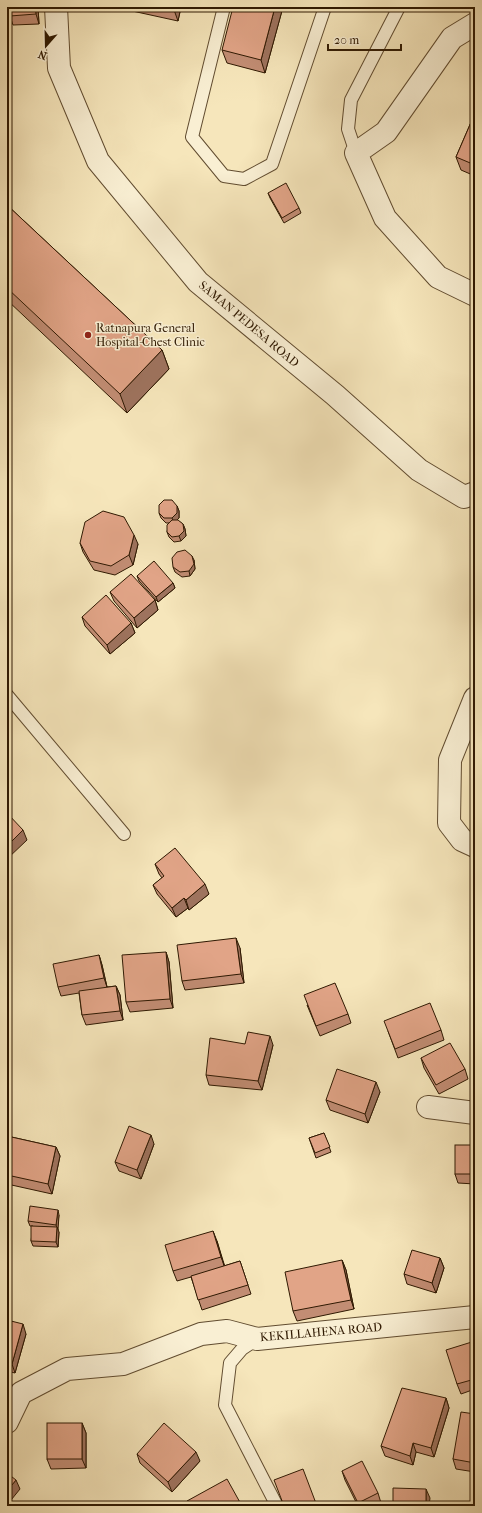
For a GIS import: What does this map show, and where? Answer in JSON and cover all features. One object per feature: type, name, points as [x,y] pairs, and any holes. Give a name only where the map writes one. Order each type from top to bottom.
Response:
[{"type":"street","name":"SAMAN PEDESA ROAD","points":[[56,7],[59,68],[98,161],[198,282],[335,395],[419,470],[464,497],[475,493]]},
{"type":"street","points":[[475,24],[452,38],[386,132],[356,153],[385,218],[438,278],[475,295]]},
{"type":"street","points":[[475,698],[450,760],[449,823],[462,840],[475,846]]},
{"type":"street","points":[[428,1108],[475,1113]]},
{"type":"street","name":"KEKILLAHENA ROAD","points":[[7,1422],[21,1393],[67,1369],[123,1364],[200,1334],[227,1330],[257,1339],[475,1317]]},
{"type":"lane","points":[[224,7],[192,137],[224,176],[244,179],[272,164],[325,7]]},
{"type":"lane","points":[[356,153],[348,129],[351,100],[399,7]]},
{"type":"lane","points":[[7,695],[124,834]]},
{"type":"lane","points":[[257,1339],[242,1349],[230,1363],[225,1405],[277,1506]]},
{"type":"building","points":[[9,7],[35,7],[36,14],[10,16]]},
{"type":"building","points":[[233,7],[275,7],[261,60],[222,50]]},
{"type":"building","points":[[475,113],[475,165],[456,157]]},
{"type":"building","points":[[286,183],[299,208],[282,218],[268,193]]},
{"type":"building","name":"Ratnapura General Hospital-Chest Clinic","points":[[7,205],[162,350],[120,394],[7,288]]},
{"type":"building","points":[[164,500],[172,500],[177,506],[177,513],[172,518],[164,518],[159,513],[159,505]]},
{"type":"building","points":[[103,511],[124,517],[134,535],[129,555],[111,566],[90,561],[80,543],[85,522]]},
{"type":"building","points":[[172,520],[178,520],[183,524],[184,531],[179,536],[172,537],[167,532],[167,525]]},
{"type":"building","points":[[185,550],[192,556],[194,564],[189,571],[180,572],[173,567],[172,558],[177,552]]},
{"type":"building","points":[[154,561],[173,583],[156,597],[137,576]]},
{"type":"building","points":[[131,574],[155,600],[134,618],[110,592]]},
{"type":"building","points":[[106,595],[131,623],[107,645],[82,617]]},
{"type":"building","points":[[7,813],[23,830],[7,846]]},
{"type":"building","points":[[175,848],[205,884],[186,900],[184,898],[172,908],[153,885],[164,876],[155,864]]},
{"type":"building","points":[[236,938],[241,974],[182,981],[177,945]]},
{"type":"building","points":[[166,952],[170,999],[126,1002],[122,955]]},
{"type":"building","points":[[99,955],[104,978],[58,987],[53,964]]},
{"type":"building","points":[[335,983],[348,1014],[316,1026],[304,995]]},
{"type":"building","points":[[116,986],[120,1011],[82,1015],[79,991]]},
{"type":"building","points":[[430,1003],[441,1030],[395,1049],[384,1021]]},
{"type":"building","points":[[248,1032],[270,1036],[258,1081],[206,1075],[210,1038],[245,1044]]},
{"type":"building","points":[[450,1043],[465,1069],[436,1085],[421,1058]]},
{"type":"building","points":[[337,1069],[376,1082],[365,1114],[326,1100]]},
{"type":"building","points":[[129,1126],[151,1135],[137,1170],[115,1162]]},
{"type":"building","points":[[324,1133],[330,1147],[315,1153],[309,1138]]},
{"type":"building","points":[[7,1136],[56,1147],[48,1184],[7,1175]]},
{"type":"building","points":[[455,1145],[475,1145],[475,1174],[455,1174]]},
{"type":"building","points":[[30,1206],[58,1210],[56,1225],[28,1221]]},
{"type":"building","points":[[31,1226],[57,1227],[56,1242],[31,1241]]},
{"type":"building","points":[[213,1231],[221,1257],[173,1271],[165,1245]]},
{"type":"building","points":[[412,1250],[440,1258],[432,1283],[404,1274]]},
{"type":"building","points":[[342,1260],[351,1300],[293,1311],[285,1272]]},
{"type":"building","points":[[240,1261],[248,1285],[198,1300],[191,1276]]},
{"type":"building","points":[[7,1320],[23,1324],[12,1364],[7,1362]]},
{"type":"building","points":[[475,1341],[475,1379],[457,1384],[446,1350]]},
{"type":"building","points":[[402,1388],[446,1398],[431,1448],[413,1443],[410,1456],[381,1446]]},
{"type":"building","points":[[461,1412],[475,1414],[475,1463],[453,1459]]},
{"type":"building","points":[[47,1423],[82,1423],[82,1459],[47,1459]]},
{"type":"building","points":[[164,1423],[196,1452],[168,1482],[137,1454]]},
{"type":"building","points":[[362,1461],[378,1493],[358,1503],[342,1471]]},
{"type":"building","points":[[303,1469],[317,1506],[284,1506],[274,1480]]},
{"type":"building","points":[[7,1473],[16,1480],[7,1491]]},
{"type":"building","points":[[227,1479],[242,1506],[190,1506],[187,1501]]},
{"type":"building","points":[[393,1488],[426,1489],[426,1506],[393,1506]]},
{"type":"place","name":"Ratnapura General Hospital-Chest Clinic","points":[[88,335]]}]
